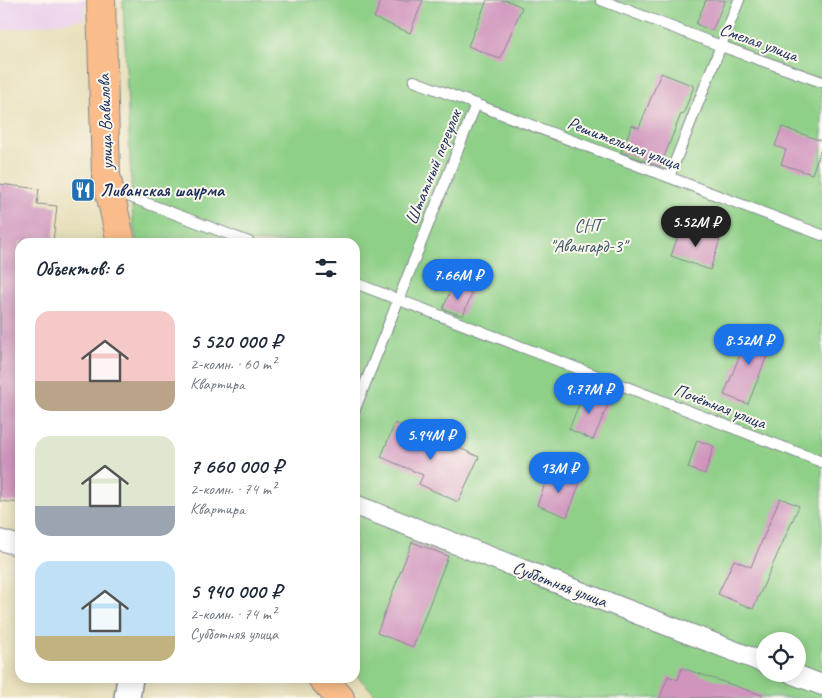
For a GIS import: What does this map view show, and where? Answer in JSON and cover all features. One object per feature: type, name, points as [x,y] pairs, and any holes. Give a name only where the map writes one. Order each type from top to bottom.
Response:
[{"type":"main road","name":"улица Вавилова","points":[[101,0],[106,175],[119,238]]},
{"type":"main road","points":[[326,683],[340,698]]},
{"type":"street","name":"Субботняя улица","points":[[360,507],[756,660]]},
{"type":"street","points":[[0,540],[15,544]]},
{"type":"street","points":[[806,679],[822,685]]},
{"type":"street","points":[[127,698],[129,683]]},
{"type":"lane","name":"Смелая улица","points":[[601,0],[822,82]]},
{"type":"lane","points":[[669,177],[739,0]]},
{"type":"lane","name":"Решительная улица","points":[[414,81],[822,235]]},
{"type":"lane","name":"Штатный переулок","points":[[360,396],[476,104]]},
{"type":"lane","points":[[109,189],[238,238]]},
{"type":"lane","name":"Почётная улица","points":[[360,285],[822,462]]},
{"type":"shaded area","points":[[0,0],[85,0],[83,19],[0,31]]},
{"type":"green space","name":"СНТ \"Авангард-3\"","points":[[123,0],[822,0],[822,698],[379,698],[360,679],[360,238],[136,238],[133,226]]},
{"type":"building","points":[[381,0],[423,0],[410,33],[374,18]]},
{"type":"building","points":[[487,0],[506,0],[522,7],[500,59],[468,46]]},
{"type":"building","points":[[706,0],[725,0],[712,31],[696,24]]},
{"type":"building","points":[[661,73],[694,86],[660,167],[621,152],[632,125],[639,128]]},
{"type":"building","points":[[782,127],[822,141],[812,174],[781,164],[786,150],[775,146]]},
{"type":"building","points":[[0,184],[39,189],[37,204],[57,206],[53,238],[15,238],[15,502],[0,501]]},
{"type":"building","points":[[681,227],[720,240],[710,270],[671,256]]},
{"type":"building","points":[[452,286],[472,293],[463,316],[443,309]]},
{"type":"building","points":[[750,329],[774,338],[748,404],[724,395]]},
{"type":"building","points":[[585,390],[610,400],[593,440],[569,429]]},
{"type":"building","points":[[395,423],[438,442],[440,439],[479,457],[458,502],[419,484],[423,475],[381,457]]},
{"type":"building","points":[[697,440],[714,446],[705,474],[688,468]]},
{"type":"building","points":[[550,471],[580,483],[567,517],[537,505]]},
{"type":"building","points":[[780,498],[799,506],[753,609],[718,594],[734,560],[751,567]]},
{"type":"building","points":[[412,542],[448,556],[413,647],[377,633]]},
{"type":"building","points":[[682,668],[762,695],[761,698],[660,698],[668,676],[678,680]]},
{"type":"place","name":"Ливанская шаурма","points":[[83,190]]}]
